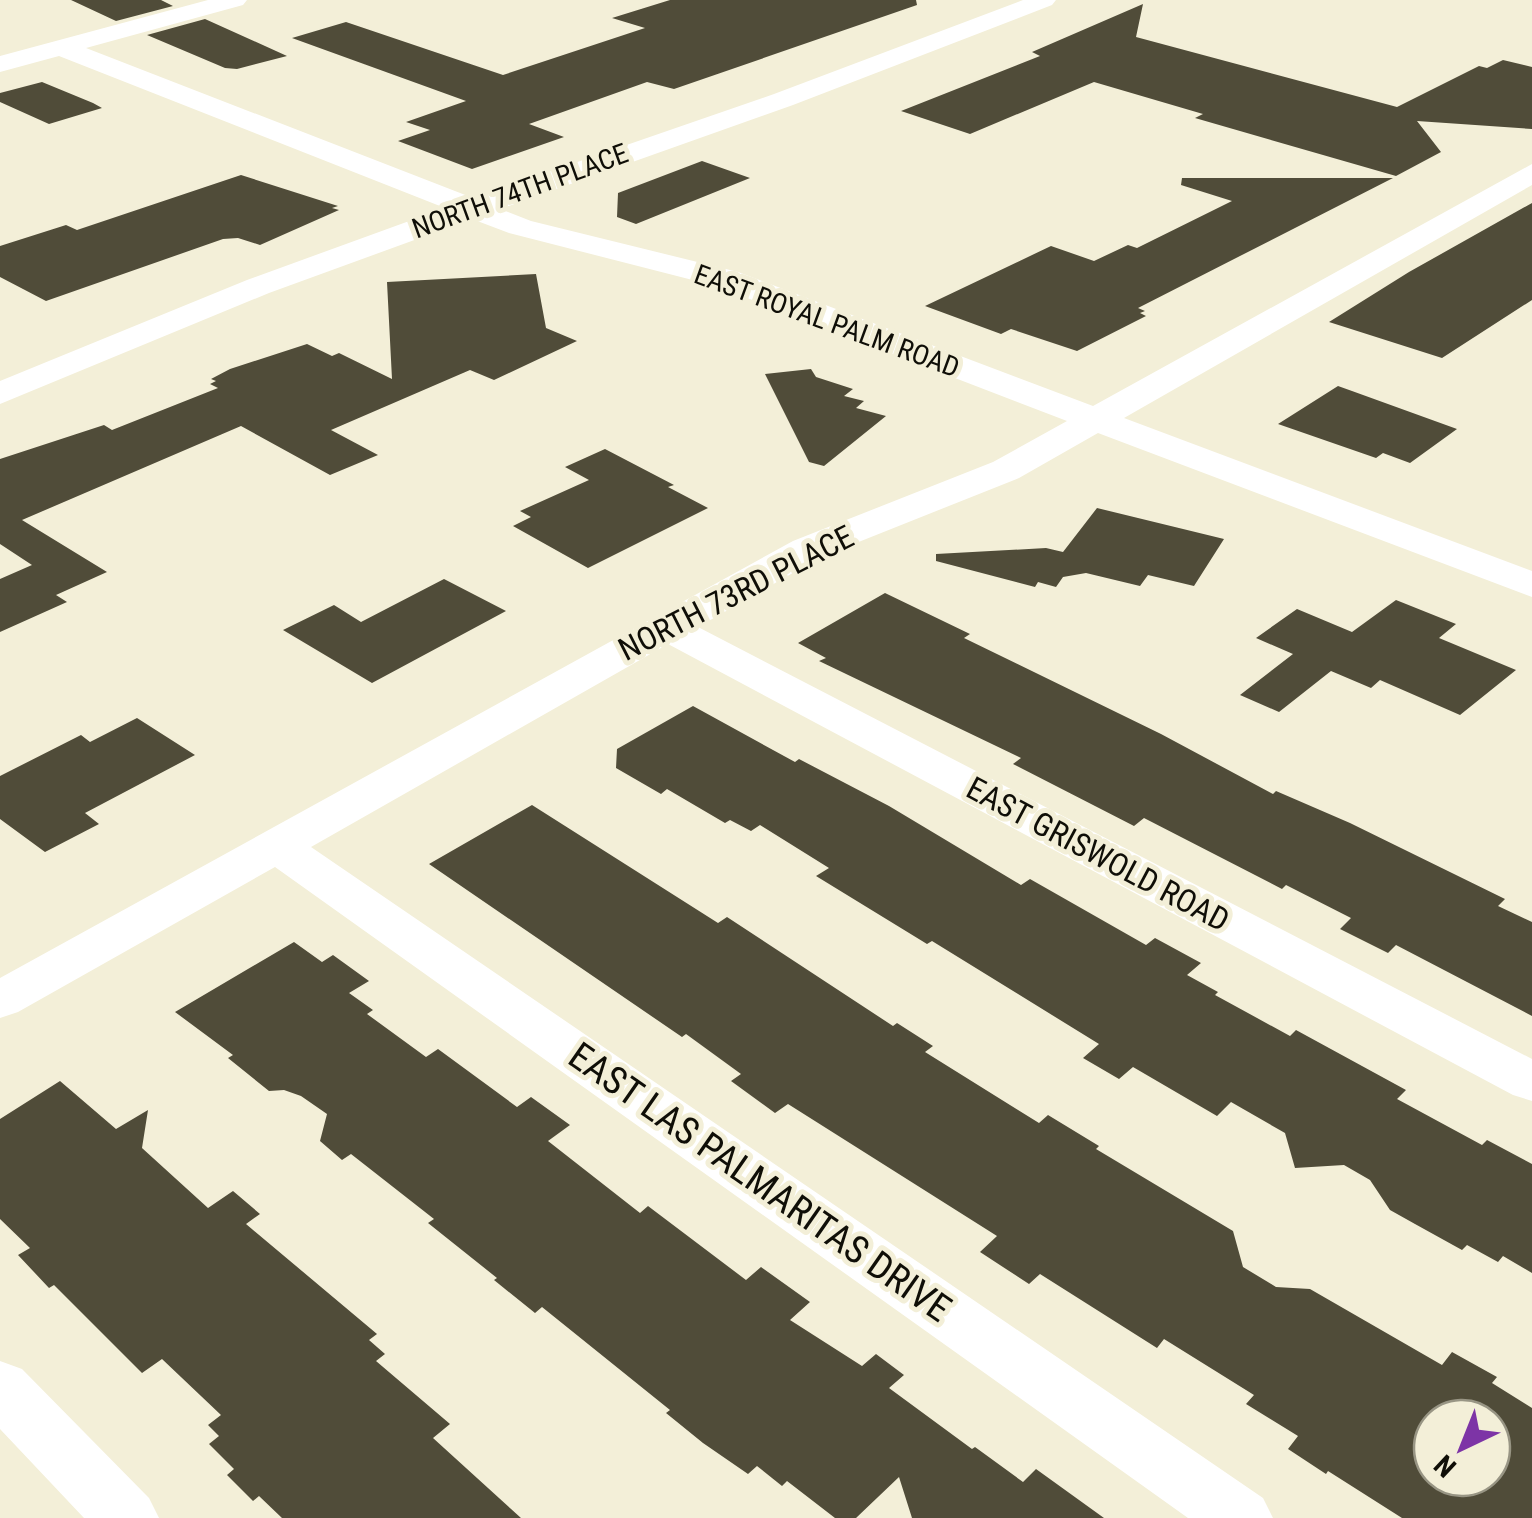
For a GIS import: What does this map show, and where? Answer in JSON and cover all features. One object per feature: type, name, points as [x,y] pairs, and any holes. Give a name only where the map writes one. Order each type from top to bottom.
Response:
[{"type":"street","points":[[0,64],[236,0]]},
{"type":"street","name":"NORTH 74TH PLACE","points":[[0,394],[197,310],[468,208],[953,38],[1044,0]]},
{"type":"street","name":"EAST ROYAL PALM ROAD","points":[[62,48],[520,227],[727,279],[1532,585]]},
{"type":"street","name":"NORTH 73RD PLACE","points":[[0,1000],[807,549],[1006,470],[1532,172]]},
{"type":"street","name":"EAST GRISWOLD ROAD","points":[[665,626],[1532,1082]]},
{"type":"street","name":"EAST LAS PALMARITAS DRIVE","points":[[280,846],[1240,1518]]},
{"type":"street","points":[[0,1387],[126,1518]]},
{"type":"building","points":[[71,0],[161,0],[173,6],[116,21]]},
{"type":"building","points":[[670,0],[916,0],[917,5],[674,89],[647,82],[529,124],[564,137],[472,169],[398,141],[430,130],[406,122],[466,101],[292,38],[346,22],[503,75],[645,28],[612,18]]},
{"type":"building","points":[[1143,4],[1136,37],[1397,107],[1479,66],[1487,68],[1503,60],[1532,67],[1532,129],[1417,121],[1441,152],[1396,176],[1195,118],[1203,114],[1094,82],[970,134],[901,111],[1040,56],[1032,52]]},
{"type":"building","points":[[205,19],[287,56],[237,69],[225,68],[147,35]]},
{"type":"building","points":[[42,82],[102,108],[49,124],[0,102],[0,93]]},
{"type":"building","points":[[702,161],[750,178],[636,224],[617,217],[618,193]]},
{"type":"building","points":[[241,175],[338,206],[332,208],[339,210],[260,245],[238,238],[223,239],[46,301],[0,277],[0,246],[66,225],[77,230]]},
{"type":"building","points":[[1182,178],[1393,178],[1138,308],[1146,316],[1077,351],[1011,329],[1001,334],[925,306],[1051,246],[1094,261],[1128,245],[1137,248],[1232,201],[1181,185]]},
{"type":"building","points":[[1532,203],[1532,300],[1442,358],[1329,322],[1409,272]]},
{"type":"building","points":[[536,274],[546,328],[577,341],[494,380],[470,370],[331,430],[378,455],[330,475],[241,426],[22,520],[107,572],[56,595],[67,602],[0,632],[0,579],[32,565],[0,544],[0,459],[104,425],[112,430],[218,388],[210,384],[216,381],[211,379],[230,369],[307,344],[332,356],[339,353],[392,379],[387,282]]},
{"type":"building","points":[[811,369],[816,377],[853,389],[844,396],[864,401],[856,408],[886,416],[824,466],[809,462],[765,374]]},
{"type":"building","points":[[1338,386],[1457,429],[1410,463],[1383,453],[1376,458],[1278,424]]},
{"type":"building","points":[[605,449],[674,485],[668,487],[708,508],[588,568],[513,526],[531,517],[520,511],[589,480],[565,467]]},
{"type":"building","points":[[1097,508],[1224,539],[1194,586],[1148,575],[1140,586],[1086,573],[1063,577],[1056,587],[1038,582],[1035,587],[936,561],[936,554],[1046,548],[1063,552]]},
{"type":"building","points":[[444,579],[506,611],[372,683],[283,630],[334,605],[361,622]]},
{"type":"building","points":[[885,593],[970,634],[964,638],[1161,734],[1273,794],[1276,791],[1350,823],[1505,899],[1498,906],[1532,922],[1532,1016],[1396,945],[1388,953],[1340,929],[1351,918],[1286,885],[1282,889],[1144,818],[1134,826],[1013,764],[1021,758],[819,661],[826,658],[798,643]]},
{"type":"building","points":[[1396,600],[1456,624],[1439,638],[1516,670],[1460,715],[1380,680],[1371,688],[1331,671],[1279,712],[1240,695],[1293,654],[1256,638],[1297,609],[1352,632]]},
{"type":"building","points":[[693,706],[795,762],[799,759],[889,806],[1021,885],[1030,879],[1146,945],[1155,938],[1201,963],[1187,975],[1218,992],[1215,995],[1290,1036],[1296,1030],[1406,1090],[1397,1099],[1482,1145],[1487,1140],[1532,1164],[1532,1273],[1503,1256],[1498,1262],[1467,1245],[1462,1250],[1390,1210],[1370,1180],[1344,1165],[1295,1168],[1285,1133],[1231,1102],[1217,1116],[1133,1067],[1119,1079],[1083,1058],[1099,1044],[932,941],[927,944],[816,876],[829,868],[760,825],[751,831],[730,820],[725,823],[667,789],[661,794],[616,768],[617,749]]},
{"type":"building","points":[[137,718],[195,755],[85,813],[99,824],[45,852],[0,819],[0,776],[81,735],[90,742]]},
{"type":"building","points":[[532,805],[718,923],[727,917],[893,1026],[897,1023],[933,1046],[925,1052],[1039,1123],[1048,1115],[1099,1146],[1096,1149],[1233,1231],[1243,1267],[1276,1287],[1310,1289],[1442,1365],[1452,1352],[1497,1377],[1492,1383],[1532,1408],[1532,1518],[1402,1518],[1288,1449],[1298,1436],[1246,1404],[1254,1395],[1164,1339],[1157,1348],[1040,1274],[1029,1284],[980,1252],[997,1236],[788,1104],[775,1113],[731,1081],[741,1074],[686,1034],[682,1037],[429,864]]},
{"type":"building","points":[[294,942],[322,962],[333,955],[369,981],[349,993],[373,1010],[367,1014],[426,1057],[438,1049],[517,1107],[531,1097],[570,1125],[548,1141],[640,1213],[648,1206],[746,1280],[761,1267],[810,1302],[790,1320],[862,1366],[876,1354],[904,1375],[889,1388],[972,1449],[975,1447],[1023,1482],[1036,1469],[1104,1518],[912,1518],[899,1477],[856,1518],[835,1518],[787,1481],[782,1486],[757,1466],[748,1474],[703,1443],[666,1413],[670,1410],[542,1307],[535,1313],[494,1280],[497,1278],[428,1223],[434,1219],[351,1154],[342,1160],[320,1141],[327,1114],[301,1096],[284,1090],[269,1091],[228,1058],[233,1055],[175,1012]]},
{"type":"building","points":[[60,1081],[116,1129],[148,1110],[142,1148],[208,1208],[233,1191],[260,1214],[246,1224],[377,1334],[369,1340],[385,1354],[376,1361],[450,1424],[433,1438],[521,1518],[282,1518],[259,1496],[253,1501],[227,1475],[234,1469],[209,1444],[219,1436],[208,1425],[221,1415],[162,1359],[142,1373],[54,1285],[49,1288],[18,1255],[30,1248],[0,1219],[0,1119]]}]
